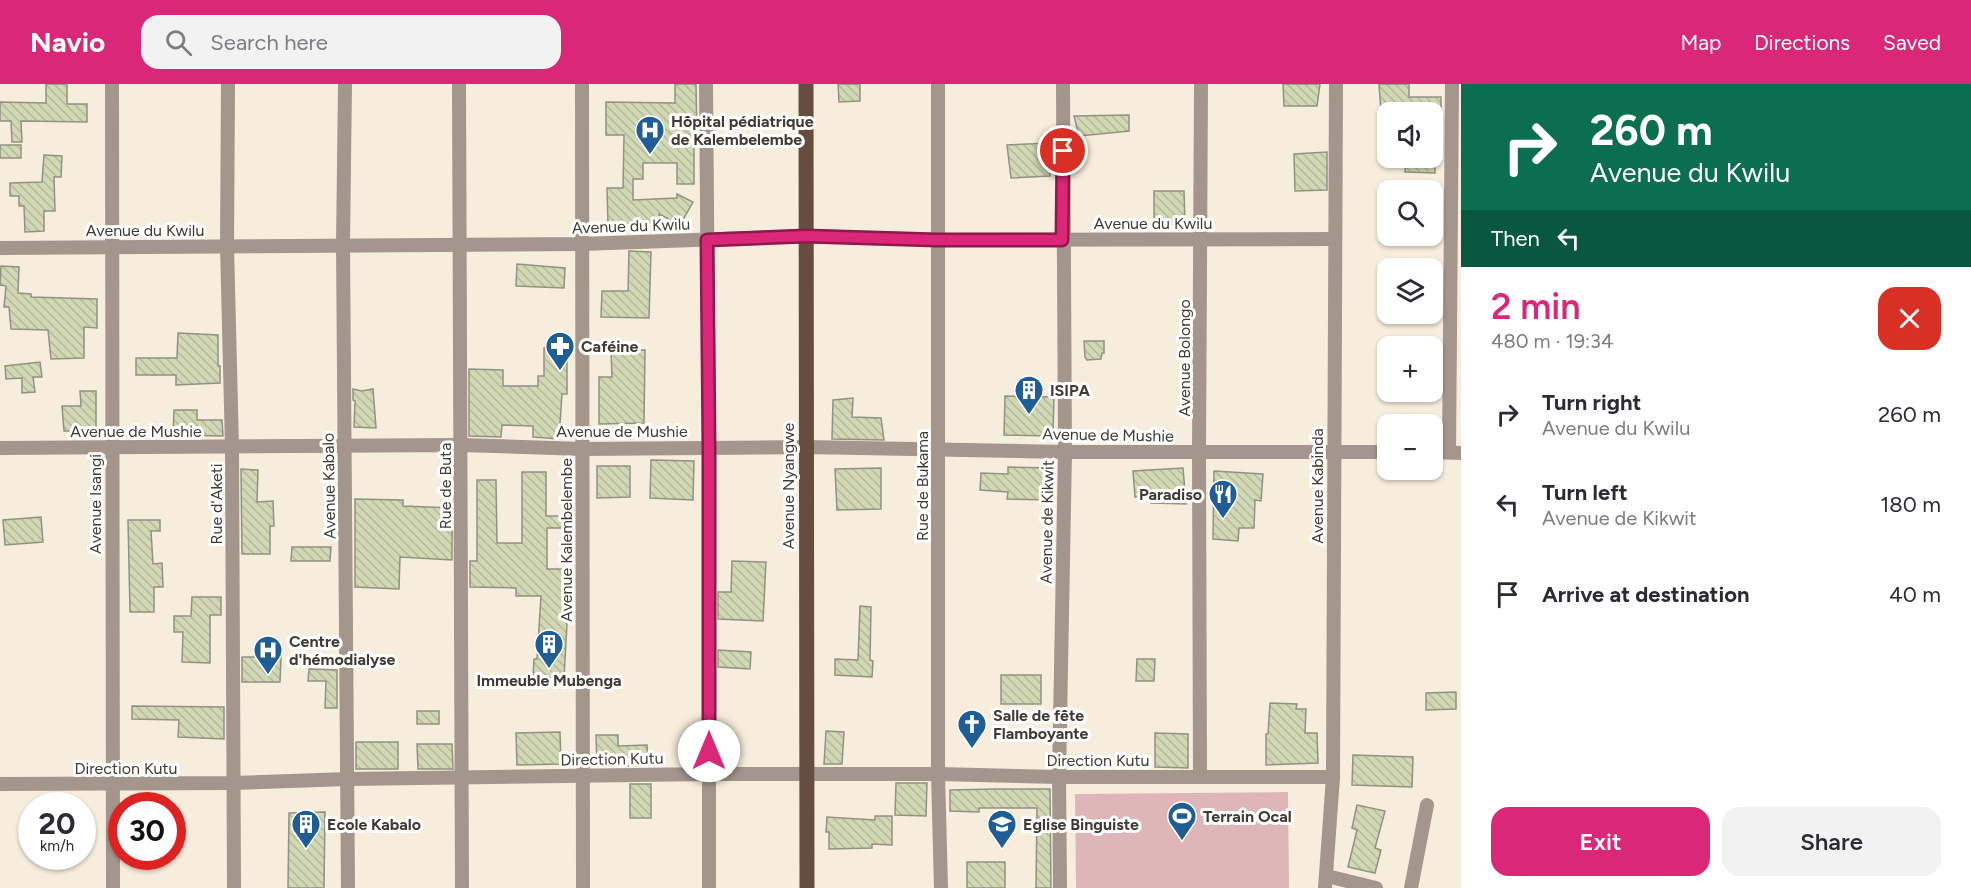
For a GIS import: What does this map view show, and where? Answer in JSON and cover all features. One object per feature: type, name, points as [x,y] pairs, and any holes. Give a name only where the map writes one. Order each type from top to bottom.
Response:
[{"type":"main road","name":"Avenue Nyangwe","points":[[806,84],[807,888]]},
{"type":"street","name":"Avenue Isangi","points":[[112,84],[113,888]]},
{"type":"street","name":"Rue d'Aketi","points":[[228,84],[227,246],[232,447],[234,888]]},
{"type":"street","name":"Avenue Kabalo","points":[[345,84],[343,245],[348,888]]},
{"type":"street","name":"Rue de Buta","points":[[459,84],[462,888]]},
{"type":"street","name":"Avenue Kalembelembe","points":[[582,84],[583,888]]},
{"type":"street","points":[[706,84],[709,888]]},
{"type":"street","name":"Rue de Bukama","points":[[938,84],[938,774],[941,888]]},
{"type":"street","name":"Avenue de Kikwit","points":[[1060,888],[1059,777],[1065,452],[1062,240],[1063,84]]},
{"type":"street","name":"Avenue Bolongo","points":[[1200,776],[1201,84]]},
{"type":"street","name":"Avenue Kabinda","points":[[1326,882],[1333,777],[1336,84]]},
{"type":"street","points":[[1452,84],[1455,452]]},
{"type":"street","name":"Avenue du Kwilu","points":[[0,248],[582,244],[805,236],[937,240],[1335,239]]},
{"type":"street","name":"Avenue de Mushie","points":[[0,448],[461,445],[582,449],[806,447],[1065,452],[1377,452]]},
{"type":"street","name":"Direction Kutu","points":[[0,784],[112,785],[709,774],[1333,777]]},
{"type":"street","points":[[1411,888],[1427,805]]},
{"type":"street","points":[[1326,882],[1376,888]]},
{"type":"shaded area","name":"Terrain Ocal","points":[[1288,792],[1289,888],[1076,888],[1075,794]]},
{"type":"building","points":[[46,84],[67,84],[67,104],[87,104],[87,122],[21,121],[22,142],[12,142],[11,121],[0,121],[0,102],[46,103]]},
{"type":"building","points":[[675,84],[696,84],[697,139],[694,139],[694,184],[677,184],[677,163],[643,163],[643,179],[633,179],[633,200],[677,198],[677,194],[693,202],[680,225],[659,214],[660,222],[608,225],[607,188],[623,188],[624,135],[606,135],[606,102],[675,103]]},
{"type":"building","points":[[838,84],[860,84],[860,101],[839,102]]},
{"type":"building","points":[[1283,84],[1320,84],[1317,106],[1284,106]]},
{"type":"building","points":[[1379,84],[1409,84],[1409,97],[1441,97],[1441,102],[1380,102]]},
{"type":"building","points":[[1129,115],[1129,131],[1079,136],[1074,116]]},
{"type":"building","points":[[1051,143],[1050,176],[1011,178],[1007,145]]},
{"type":"building","points":[[0,145],[21,145],[21,158],[0,158]]},
{"type":"building","points":[[1327,152],[1327,190],[1295,191],[1294,154]]},
{"type":"building","points":[[44,155],[62,156],[61,177],[54,177],[55,211],[44,211],[44,231],[25,232],[24,206],[19,206],[19,196],[10,196],[10,183],[42,182]]},
{"type":"building","points":[[1405,168],[1435,168],[1435,173],[1405,172]]},
{"type":"building","points":[[1154,191],[1184,191],[1185,224],[1154,226]]},
{"type":"building","points":[[629,251],[651,252],[649,318],[601,317],[602,291],[628,291]]},
{"type":"building","points":[[517,264],[565,268],[564,288],[516,286]]},
{"type":"building","points":[[1,266],[19,267],[18,293],[31,294],[31,297],[97,299],[97,328],[84,327],[84,358],[51,359],[48,330],[11,329],[9,307],[4,307],[6,286],[0,285]]},
{"type":"building","points":[[178,333],[218,335],[220,383],[176,385],[176,375],[136,375],[136,358],[177,358]]},
{"type":"building","points":[[1084,341],[1104,341],[1104,353],[1101,359],[1087,360]]},
{"type":"building","points":[[544,348],[567,348],[567,394],[562,394],[559,439],[533,437],[533,426],[502,425],[501,437],[469,436],[469,369],[503,370],[503,386],[538,386],[538,376],[544,376]]},
{"type":"building","points":[[645,350],[644,423],[599,424],[599,377],[612,377],[611,351]]},
{"type":"building","points":[[40,362],[42,377],[33,377],[35,392],[22,393],[22,378],[6,379],[5,366]]},
{"type":"building","points":[[353,389],[362,391],[373,389],[376,428],[354,427]]},
{"type":"building","points":[[80,391],[96,391],[96,431],[64,431],[62,406],[81,406]]},
{"type":"building","name":"ISIPA","points":[[1005,396],[1054,397],[1053,436],[1004,435]]},
{"type":"building","points":[[853,398],[852,417],[881,418],[884,440],[832,439],[833,400]]},
{"type":"building","points":[[174,410],[197,410],[197,420],[222,420],[223,436],[173,435]]},
{"type":"building","points":[[651,460],[694,461],[693,500],[650,498]]},
{"type":"building","points":[[597,466],[630,466],[630,497],[597,498]]},
{"type":"building","points":[[1008,467],[1051,468],[1050,500],[1007,499],[1008,492],[980,490],[981,473],[1008,474]]},
{"type":"building","points":[[881,468],[881,509],[837,510],[835,469]]},
{"type":"building","points":[[1183,468],[1186,504],[1151,503],[1150,496],[1135,497],[1133,471]]},
{"type":"building","points":[[241,469],[258,470],[257,502],[273,501],[274,526],[270,526],[270,554],[242,554]]},
{"type":"building","points":[[1214,471],[1263,474],[1261,501],[1255,500],[1254,528],[1239,528],[1238,541],[1213,539]]},
{"type":"building","points":[[522,472],[546,472],[546,516],[564,516],[564,528],[547,528],[547,569],[570,569],[564,678],[533,677],[534,659],[537,659],[541,596],[516,596],[516,588],[470,587],[470,561],[477,561],[477,480],[496,480],[497,543],[522,543]]},
{"type":"building","points":[[355,499],[403,500],[403,506],[452,508],[452,560],[400,557],[399,589],[355,587]]},
{"type":"building","points":[[41,517],[43,542],[5,545],[3,520]]},
{"type":"building","points":[[128,520],[160,520],[160,531],[151,531],[153,564],[162,563],[163,587],[154,587],[154,612],[130,612]]},
{"type":"building","points":[[292,547],[331,547],[330,561],[291,561]]},
{"type":"building","points":[[732,561],[766,562],[763,621],[718,619],[718,592],[731,592]]},
{"type":"building","points":[[192,597],[221,597],[221,615],[210,615],[210,663],[182,662],[183,632],[174,632],[174,616],[191,616]]},
{"type":"building","points":[[860,606],[871,607],[872,677],[835,675],[835,659],[858,660]]},
{"type":"building","points":[[718,650],[751,652],[750,669],[718,667]]},
{"type":"building","points":[[242,657],[281,657],[280,682],[242,682]]},
{"type":"building","points":[[1137,659],[1155,659],[1154,681],[1136,681]]},
{"type":"building","points":[[309,669],[337,670],[337,708],[325,708],[326,681],[308,681]]},
{"type":"building","points":[[1001,675],[1041,675],[1041,704],[1001,704]]},
{"type":"building","points":[[1456,692],[1456,709],[1426,710],[1426,693]]},
{"type":"building","points":[[1270,703],[1297,704],[1296,709],[1306,709],[1305,733],[1317,733],[1318,763],[1266,765],[1266,734],[1268,734]]},
{"type":"building","points":[[132,706],[224,707],[224,739],[178,737],[179,720],[132,719]]},
{"type":"building","points":[[417,711],[439,711],[439,724],[417,724]]},
{"type":"building","points":[[826,731],[844,732],[842,764],[824,764]]},
{"type":"building","points":[[560,732],[561,764],[517,765],[516,733]]},
{"type":"building","points":[[1155,733],[1188,734],[1188,768],[1155,767]]},
{"type":"building","points":[[596,735],[618,735],[618,746],[647,745],[648,766],[597,766]]},
{"type":"building","points":[[356,742],[398,742],[398,769],[356,769]]},
{"type":"building","points":[[417,744],[452,744],[453,769],[418,769]]},
{"type":"building","points":[[1353,755],[1413,757],[1412,787],[1352,785]]},
{"type":"building","points":[[896,783],[927,783],[926,816],[895,815]]},
{"type":"building","points":[[630,784],[651,784],[651,818],[630,818]]},
{"type":"building","points":[[1050,789],[1051,888],[1036,888],[1037,808],[979,808],[979,812],[950,811],[950,790]]},
{"type":"building","points":[[1357,805],[1385,811],[1375,848],[1381,850],[1375,873],[1348,867],[1357,830],[1352,828]]},
{"type":"building","name":"Ecole Kabalo","points":[[325,812],[324,888],[288,888],[289,813]]},
{"type":"building","points":[[875,816],[892,816],[892,845],[872,844],[872,848],[829,849],[829,832],[826,832],[827,817],[875,820]]},
{"type":"building","points":[[967,862],[1005,862],[1005,888],[967,888]]},
{"type":"place","name":"Hôpital pédiatrique de Kalembelembe","points":[[650,156]]},
{"type":"place","name":"Caféine","points":[[560,372]]},
{"type":"place","name":"ISIPA","points":[[1029,416]]},
{"type":"place","name":"Paradiso","points":[[1223,520]]},
{"type":"place","name":"Immeuble Mubenga","points":[[549,670]]},
{"type":"place","name":"Centre d'hémodialyse","points":[[268,676]]},
{"type":"place","name":"Salle de fête Flamboyante","points":[[972,750]]},
{"type":"place","name":"Terrain Ocal","points":[[1182,842]]},
{"type":"place","name":"Ecole Kabalo","points":[[306,850]]},
{"type":"place","name":"Eglise Binguiste","points":[[1002,850]]},
{"type":"route","points":[[709,751],[707,240],[805,236],[937,240],[1062,240],[1063,151]]}]
